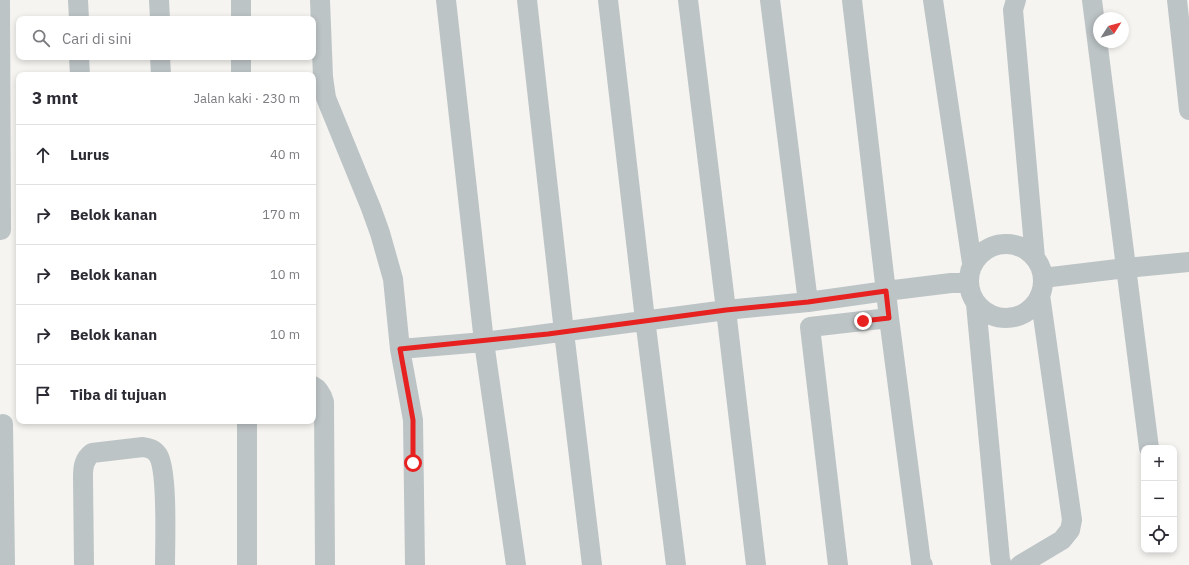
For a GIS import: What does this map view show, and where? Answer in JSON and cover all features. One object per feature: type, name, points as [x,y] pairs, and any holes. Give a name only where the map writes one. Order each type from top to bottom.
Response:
[{"type":"street","points":[[0,0],[1,230]]},
{"type":"street","points":[[78,0],[79,16]]},
{"type":"street","points":[[159,0],[160,16]]},
{"type":"street","points":[[241,0],[241,16]]},
{"type":"street","points":[[320,0],[324,88],[326,98],[380,233],[393,279],[400,349],[413,420],[415,565]]},
{"type":"street","points":[[446,0],[484,342],[516,565]]},
{"type":"street","points":[[527,0],[592,565]]},
{"type":"street","points":[[608,0],[676,565]]},
{"type":"street","points":[[688,0],[756,565]]},
{"type":"street","points":[[770,0],[808,302]]},
{"type":"street","points":[[852,0],[889,318],[920,555],[923,565]]},
{"type":"street","points":[[933,0],[972,263],[968,283],[969,290],[976,304],[1000,560],[1002,565]]},
{"type":"street","points":[[1016,0],[1013,10],[1035,258],[1042,287],[1072,520],[1070,530],[1062,540],[1020,565]]},
{"type":"street","points":[[1092,0],[1149,445]]},
{"type":"street","points":[[1176,0],[1189,110]]},
{"type":"street","points":[[80,60],[80,72]]},
{"type":"street","points":[[160,60],[161,72]]},
{"type":"street","points":[[241,60],[241,72]]},
{"type":"street","points":[[972,263],[980,253],[990,246],[1002,243],[1014,244],[1026,249],[1035,258]]},
{"type":"street","points":[[1042,287],[1126,268],[1189,262]]},
{"type":"street","points":[[400,349],[484,342],[726,310],[808,302],[951,283],[968,283]]},
{"type":"street","points":[[976,304],[988,314],[1003,318],[1018,316],[1032,308],[1042,287]]},
{"type":"street","points":[[838,565],[810,327],[889,318]]},
{"type":"street","points":[[316,387],[322,394],[324,402],[325,565]]},
{"type":"street","points":[[3,424],[5,565]]},
{"type":"street","points":[[247,424],[247,565]]},
{"type":"street","points":[[84,565],[83,477],[86,457],[92,453],[143,447],[151,448],[158,455],[162,466],[164,492],[165,565]]},
{"type":"route","points":[[413,463],[413,420],[400,349],[484,342],[726,310],[808,302],[886,291],[889,318],[863,321]]}]
